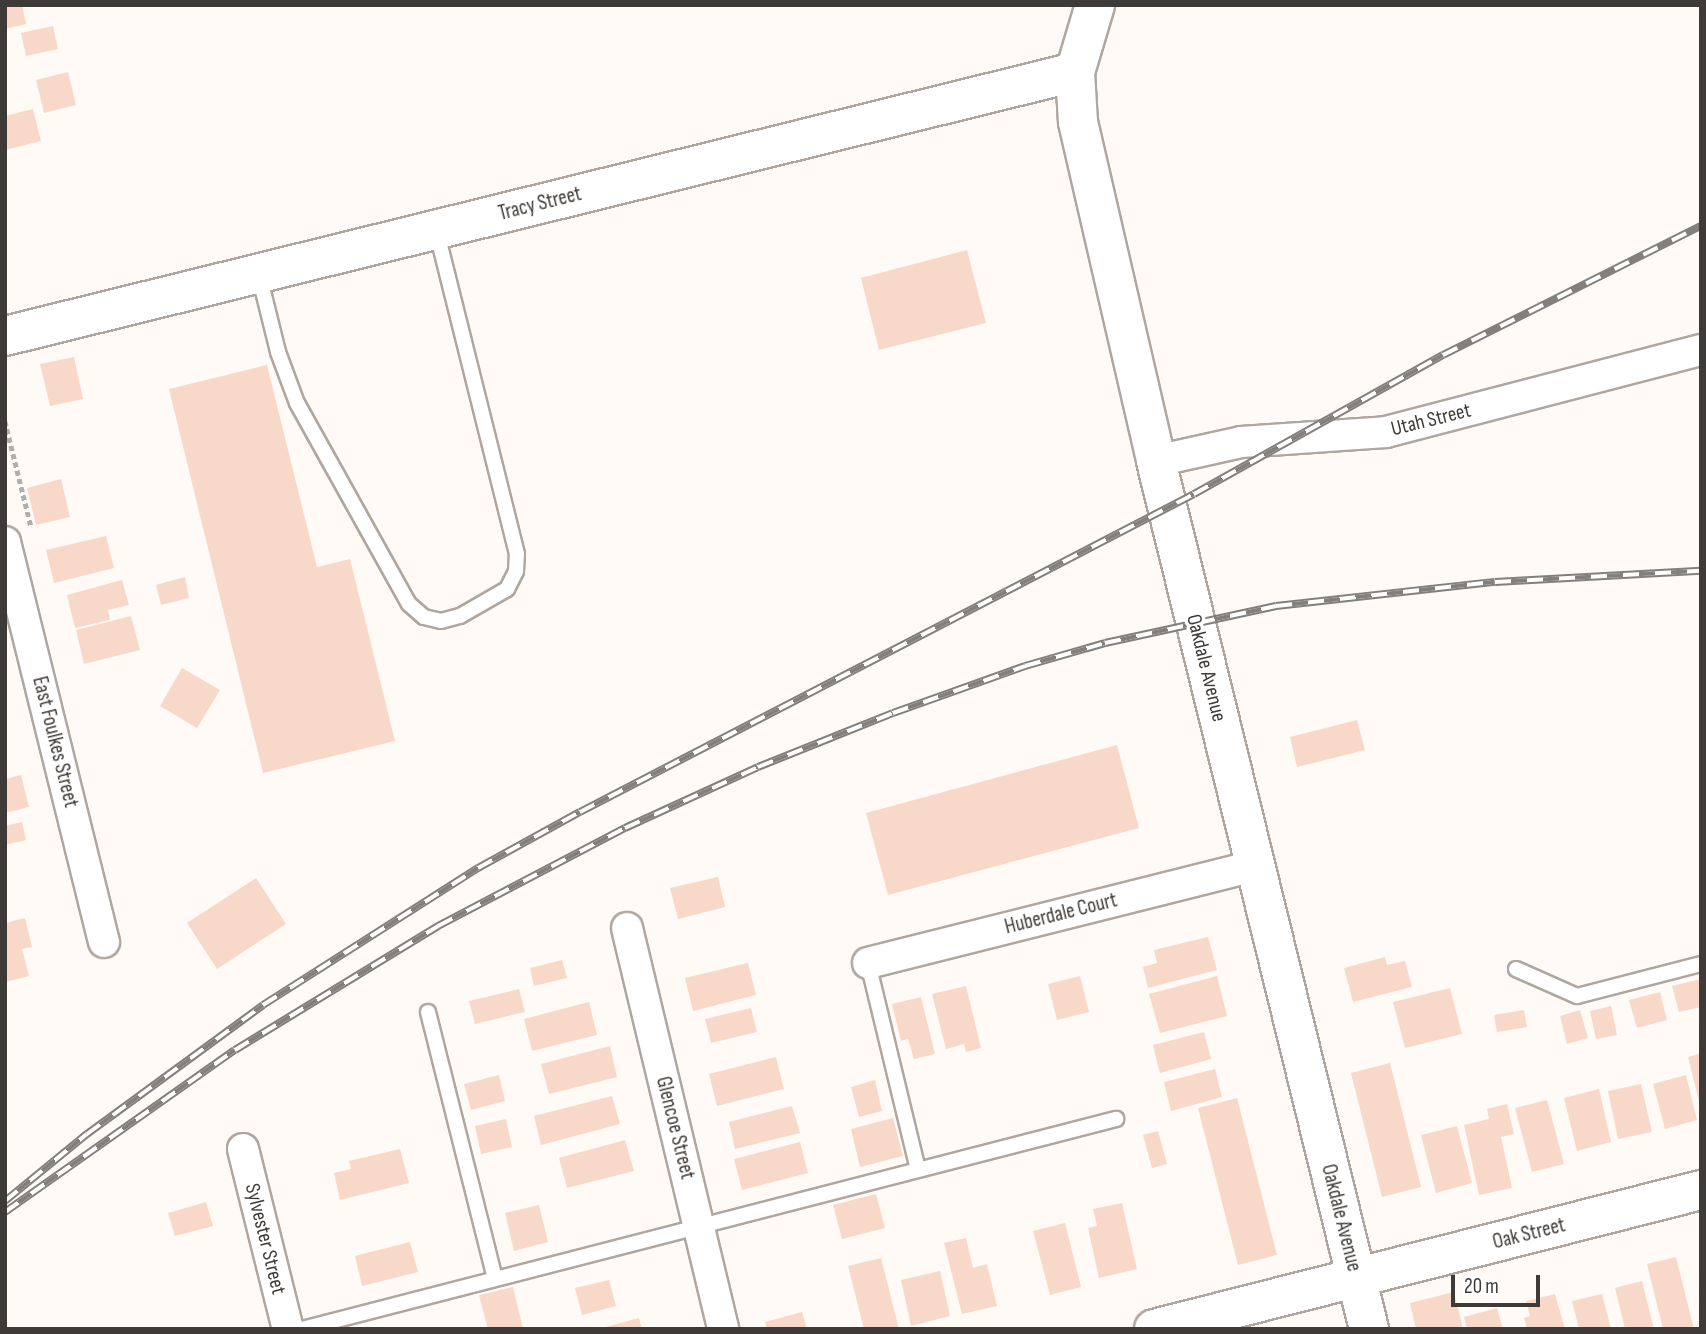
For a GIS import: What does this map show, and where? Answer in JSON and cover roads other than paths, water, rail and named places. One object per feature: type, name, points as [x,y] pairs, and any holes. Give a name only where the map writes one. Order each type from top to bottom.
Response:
[{"type":"street","name":"Oakdale Avenue","points":[[1095,5],[1074,72],[1078,122],[1156,461],[1369,1329]]},
{"type":"street","name":"Tracy Street","points":[[5,337],[1074,72]]},
{"type":"street","name":"Utah Street","points":[[1156,461],[1241,442],[1385,432],[1701,350]]},
{"type":"street","name":"East Foulkes Street","points":[[5,542],[104,942]]},
{"type":"street","name":"Huberdale Court","points":[[868,963],[1255,866]]},
{"type":"street","name":"Glencoe Street","points":[[627,928],[723,1329]]},
{"type":"street","name":"Sylvester Street","points":[[243,1149],[288,1329]]},
{"type":"street","name":"Oak Street","points":[[1154,1329],[1701,1190]]},
{"type":"lane","points":[[258,274],[278,352],[297,403],[409,604],[424,617],[441,621],[460,616],[507,589],[516,571],[517,554],[437,230]]},
{"type":"lane","points":[[868,963],[918,1169]]},
{"type":"lane","points":[[1516,969],[1577,996],[1701,964]]},
{"type":"lane","points":[[428,1012],[495,1278]]},
{"type":"lane","points":[[302,1329],[1116,1119]]},
{"type":"railway","points":[[5,1201],[87,1134],[263,1005],[478,868],[580,812],[1194,494],[1443,355],[1701,226]]},
{"type":"railway","points":[[5,1212],[235,1050],[438,926],[625,828],[758,767],[893,713],[1025,666],[1105,643],[1276,606],[1495,582],[1701,571]]}]
